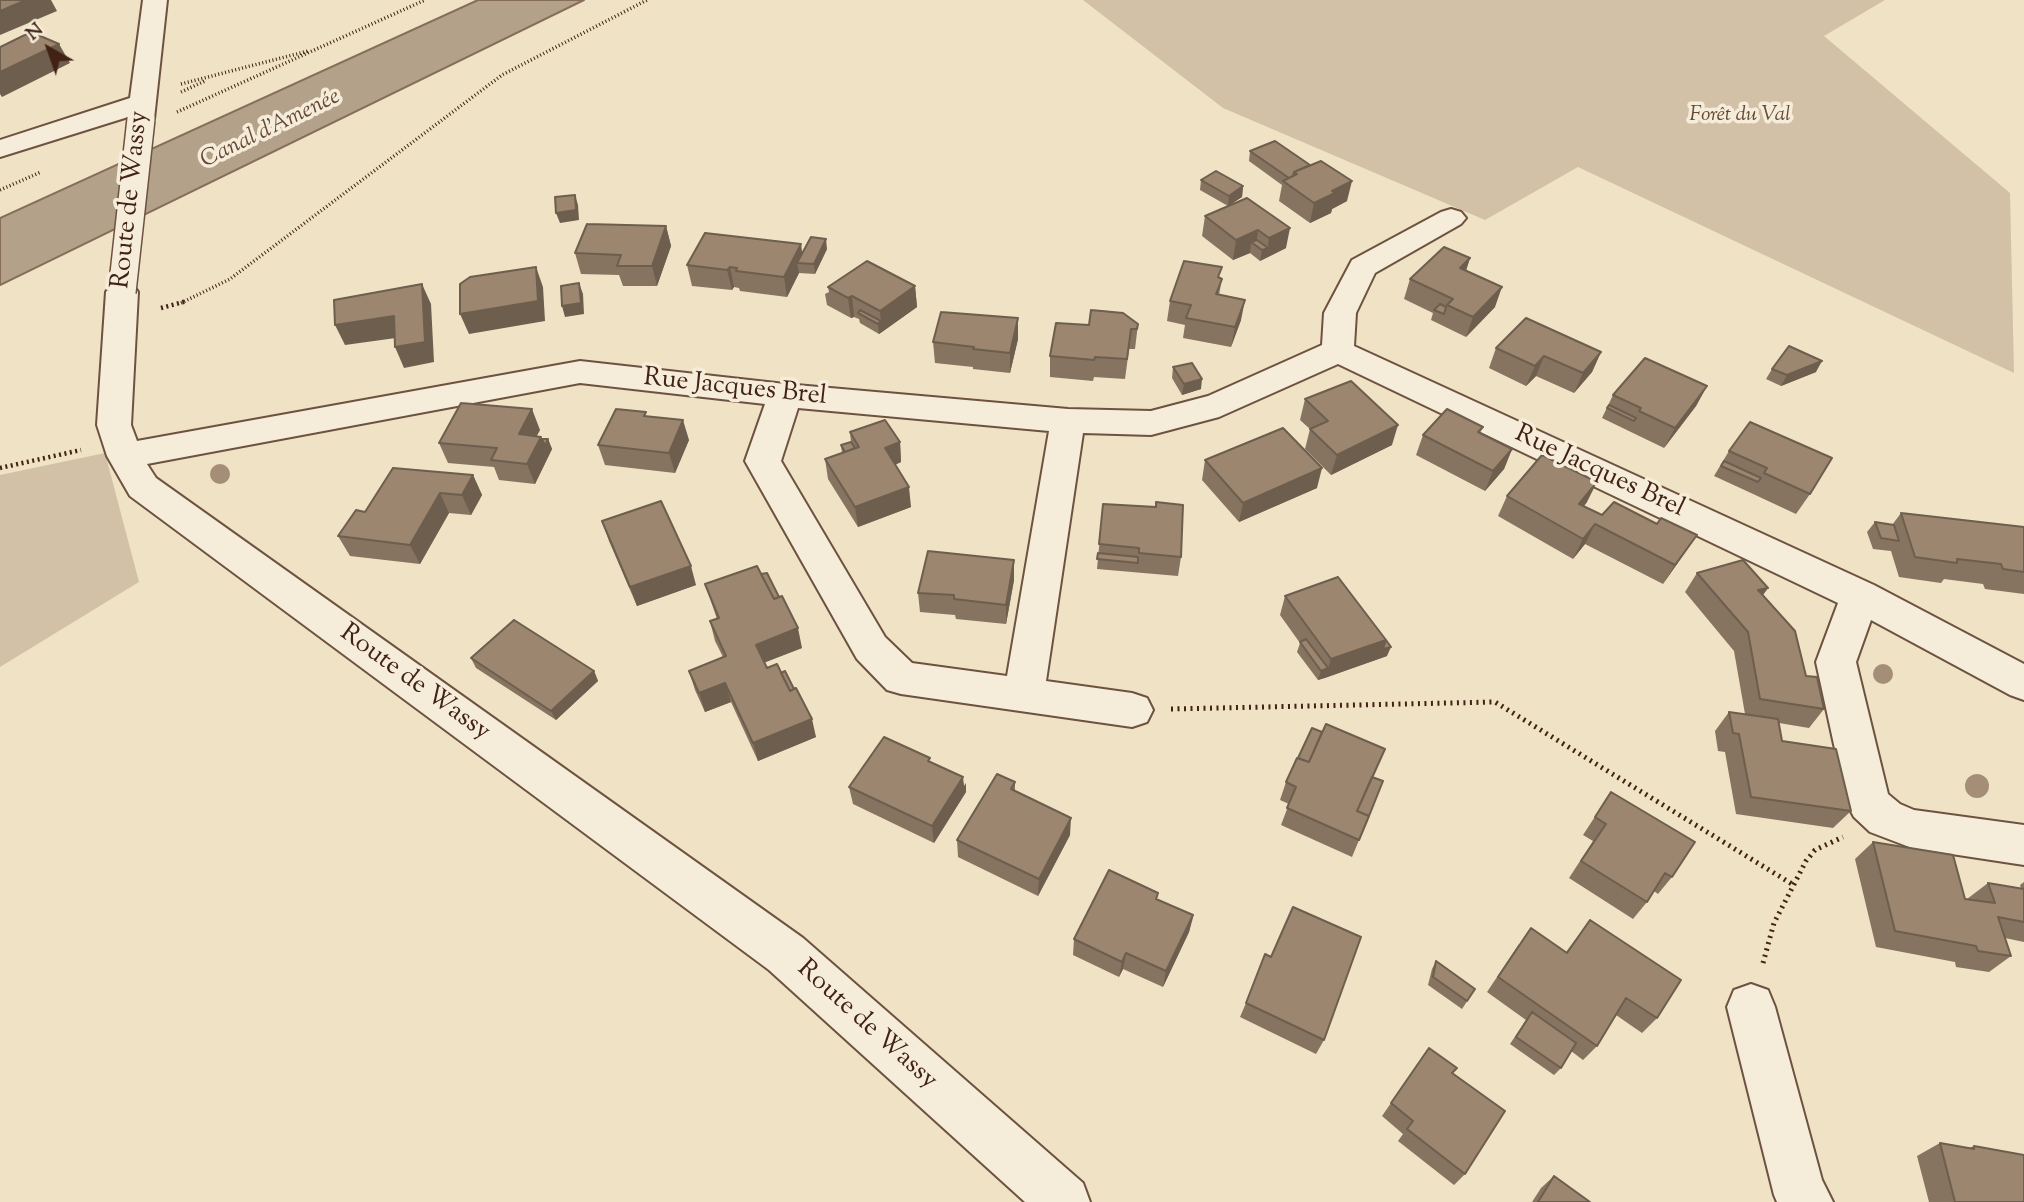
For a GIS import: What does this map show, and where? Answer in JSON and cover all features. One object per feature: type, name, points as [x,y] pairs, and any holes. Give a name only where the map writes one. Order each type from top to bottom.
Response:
[{"type":"street","name":"Route de Wassy","points":[[155,0],[150,113],[121,306],[114,425],[122,449],[143,487],[786,954],[1063,1202]]},
{"type":"street","points":[[0,149],[150,113]]},
{"type":"street","points":[[1338,351],[1340,313],[1363,267],[1451,218]]},
{"type":"street","name":"Rue Jacques Brel","points":[[122,449],[580,372],[785,395],[1068,421],[1150,423],[1219,405],[1338,351],[1860,596],[2024,683]]},
{"type":"street","points":[[785,395],[763,461],[871,649],[901,678],[1132,710]]},
{"type":"street","points":[[1024,695],[1068,421]]},
{"type":"street","points":[[1860,596],[1836,662],[1869,804],[1885,818],[1912,829],[2024,845]]},
{"type":"street","points":[[1751,1007],[1800,1195],[1808,1202]]},
{"type":"path","points":[[150,113],[320,48],[425,0]]},
{"type":"path","points":[[121,306],[187,300],[230,279],[502,75],[647,0]]},
{"type":"path","points":[[213,77],[320,48]]},
{"type":"path","points":[[0,190],[51,167]]},
{"type":"path","points":[[0,468],[122,449]]},
{"type":"path","points":[[1132,710],[1495,702],[1792,884]]},
{"type":"path","points":[[1751,1007],[1774,923],[1792,884],[1815,850],[1885,818]]},
{"type":"green space","name":"Forêt du Val","points":[[1083,0],[1885,0],[1824,36],[2010,193],[2014,373],[1578,167],[1485,220],[1223,108]]},
{"type":"green space","points":[[105,453],[139,582],[0,667],[0,475]]},
{"type":"water","name":"Canal d'Amenée","points":[[478,0],[584,0],[0,285],[0,218]]},
{"type":"building","points":[[0,0],[26,0],[0,11]]},
{"type":"building","points":[[31,32],[59,44],[0,72],[0,47]]},
{"type":"building","points":[[1275,141],[1310,165],[1294,172],[1289,178],[1250,151]]},
{"type":"building","points":[[1321,161],[1352,181],[1314,203],[1283,181],[1297,174],[1294,172]]},
{"type":"building","points":[[1216,171],[1243,186],[1229,196],[1201,180]]},
{"type":"building","points":[[575,195],[576,210],[556,213],[555,197]]},
{"type":"building","points":[[1247,198],[1290,228],[1269,238],[1258,230],[1236,240],[1205,216]]},
{"type":"building","points":[[587,224],[666,226],[652,266],[617,266],[621,255],[575,253]]},
{"type":"building","points":[[705,233],[801,244],[784,277],[736,271],[737,268],[730,267],[727,270],[687,265]]},
{"type":"building","points":[[811,237],[826,239],[814,264],[797,263]]},
{"type":"building","points":[[1257,240],[1268,248],[1262,250],[1251,242]]},
{"type":"building","points":[[1444,247],[1470,258],[1460,268],[1502,287],[1473,317],[1447,305],[1453,299],[1410,279]]},
{"type":"building","points":[[867,261],[915,286],[880,311],[828,287]]},
{"type":"building","points":[[1184,261],[1222,267],[1218,277],[1222,279],[1216,294],[1245,300],[1235,327],[1186,318],[1191,305],[1170,301]]},
{"type":"building","points":[[536,267],[538,301],[460,314],[460,284],[470,277]]},
{"type":"building","points":[[579,283],[581,303],[562,306],[561,286]]},
{"type":"building","points":[[422,284],[425,342],[395,347],[394,316],[335,325],[334,300]]},
{"type":"building","points":[[1440,304],[1446,307],[1444,314],[1434,310]]},
{"type":"building","points":[[860,310],[881,321],[878,324],[858,313]]},
{"type":"building","points":[[1091,310],[1123,313],[1138,324],[1137,329],[1131,329],[1127,359],[1095,357],[1094,360],[1050,356],[1056,323],[1089,325]]},
{"type":"building","points":[[941,312],[1018,318],[1010,353],[933,342]]},
{"type":"building","points":[[1526,318],[1601,352],[1583,373],[1544,356],[1535,366],[1496,348]]},
{"type":"building","points":[[1789,346],[1822,361],[1787,375],[1772,369]]},
{"type":"building","points":[[1645,358],[1707,386],[1675,428],[1613,395]]},
{"type":"building","points":[[1192,363],[1202,379],[1184,384],[1173,367]]},
{"type":"building","points":[[1351,381],[1398,425],[1337,455],[1310,429],[1328,421],[1305,399]]},
{"type":"building","points":[[461,403],[532,409],[519,434],[541,437],[527,464],[491,460],[497,448],[439,443]]},
{"type":"building","points":[[1609,405],[1636,418],[1634,421],[1607,408]]},
{"type":"building","points":[[616,409],[646,412],[644,416],[683,420],[669,453],[598,445]]},
{"type":"building","points":[[1447,409],[1483,427],[1478,432],[1512,449],[1493,471],[1423,435]]},
{"type":"building","points":[[885,420],[900,442],[885,448],[909,487],[855,507],[825,459],[859,447],[850,432]]},
{"type":"building","points":[[1750,422],[1832,458],[1810,494],[1764,473],[1767,468],[1729,451]]},
{"type":"building","points":[[1283,428],[1322,468],[1243,503],[1205,460]]},
{"type":"building","points":[[851,442],[855,448],[845,452],[841,445]]},
{"type":"building","points":[[1542,455],[1597,482],[1579,504],[1602,515],[1614,502],[1657,524],[1661,518],[1697,535],[1675,565],[1595,524],[1583,539],[1507,496]]},
{"type":"building","points":[[1724,461],[1761,478],[1758,482],[1721,466]]},
{"type":"building","points":[[393,468],[473,475],[462,495],[440,493],[410,545],[338,536],[356,510],[365,512]]},
{"type":"building","points":[[661,501],[691,566],[630,587],[602,521]]},
{"type":"building","points":[[1156,502],[1183,505],[1181,557],[1139,553],[1139,548],[1099,544],[1103,504],[1156,507]]},
{"type":"building","points":[[1901,513],[2024,527],[2024,572],[2003,569],[2001,564],[1957,559],[1957,563],[1915,557]]},
{"type":"building","points":[[1875,522],[1894,525],[1899,541],[1881,538]]},
{"type":"building","points":[[928,551],[1014,560],[1006,605],[954,599],[954,595],[918,593]]},
{"type":"building","points":[[1098,553],[1138,557],[1138,563],[1097,559]]},
{"type":"building","points":[[1743,560],[1768,588],[1758,590],[1795,631],[1806,676],[1817,677],[1824,709],[1760,699],[1748,632],[1697,573]]},
{"type":"building","points":[[757,566],[774,599],[782,596],[798,628],[756,645],[767,668],[777,664],[790,691],[796,688],[812,719],[753,743],[725,683],[699,693],[689,671],[726,656],[710,621],[719,618],[705,584]]},
{"type":"building","points":[[767,573],[779,597],[774,599],[761,574]]},
{"type":"building","points":[[1338,577],[1386,640],[1331,659],[1285,596]]},
{"type":"building","points":[[514,620],[594,671],[551,711],[471,658]]},
{"type":"building","points":[[1306,639],[1328,668],[1321,671],[1300,642]]},
{"type":"building","points":[[1386,640],[1391,647],[1383,649]]},
{"type":"building","points":[[785,671],[794,689],[790,691],[781,673]]},
{"type":"building","points":[[1729,712],[1778,719],[1782,741],[1836,749],[1851,811],[1751,797],[1739,734],[1733,733]]},
{"type":"building","points":[[1326,724],[1385,749],[1357,811],[1369,816],[1359,840],[1287,808],[1296,787],[1286,782],[1297,758],[1309,762]]},
{"type":"building","points":[[1312,728],[1322,732],[1309,762],[1298,758]]},
{"type":"building","points":[[884,737],[963,777],[932,826],[849,787]]},
{"type":"building","points":[[997,774],[1015,782],[1011,789],[1071,818],[1039,879],[957,840]]},
{"type":"building","points":[[1372,777],[1383,781],[1369,816],[1357,811]]},
{"type":"building","points":[[1611,792],[1695,842],[1672,877],[1665,873],[1647,902],[1581,861],[1606,824],[1595,817]]},
{"type":"building","points":[[1873,842],[1953,855],[1965,899],[1995,903],[1988,883],[2024,889],[2024,922],[1998,917],[2011,956],[1978,951],[1976,946],[1895,931]]},
{"type":"building","points":[[1109,870],[1158,893],[1156,899],[1193,915],[1166,971],[1126,953],[1122,962],[1074,939]]},
{"type":"building","points":[[1293,907],[1361,937],[1324,1040],[1246,1003],[1265,954],[1271,957]]},
{"type":"building","points":[[1590,920],[1681,980],[1657,1018],[1626,998],[1597,1046],[1498,977],[1531,928],[1567,953]]},
{"type":"building","points":[[1436,961],[1475,989],[1467,1001],[1433,977]]},
{"type":"building","points":[[1532,1012],[1576,1043],[1561,1068],[1516,1037]]},
{"type":"building","points":[[1429,1048],[1457,1068],[1452,1073],[1505,1111],[1465,1174],[1407,1129],[1413,1121],[1391,1103]]},
{"type":"building","points":[[1940,1143],[2024,1155],[2024,1202],[1955,1202]]},
{"type":"building","points":[[1554,1176],[1590,1202],[1538,1202]]}]
